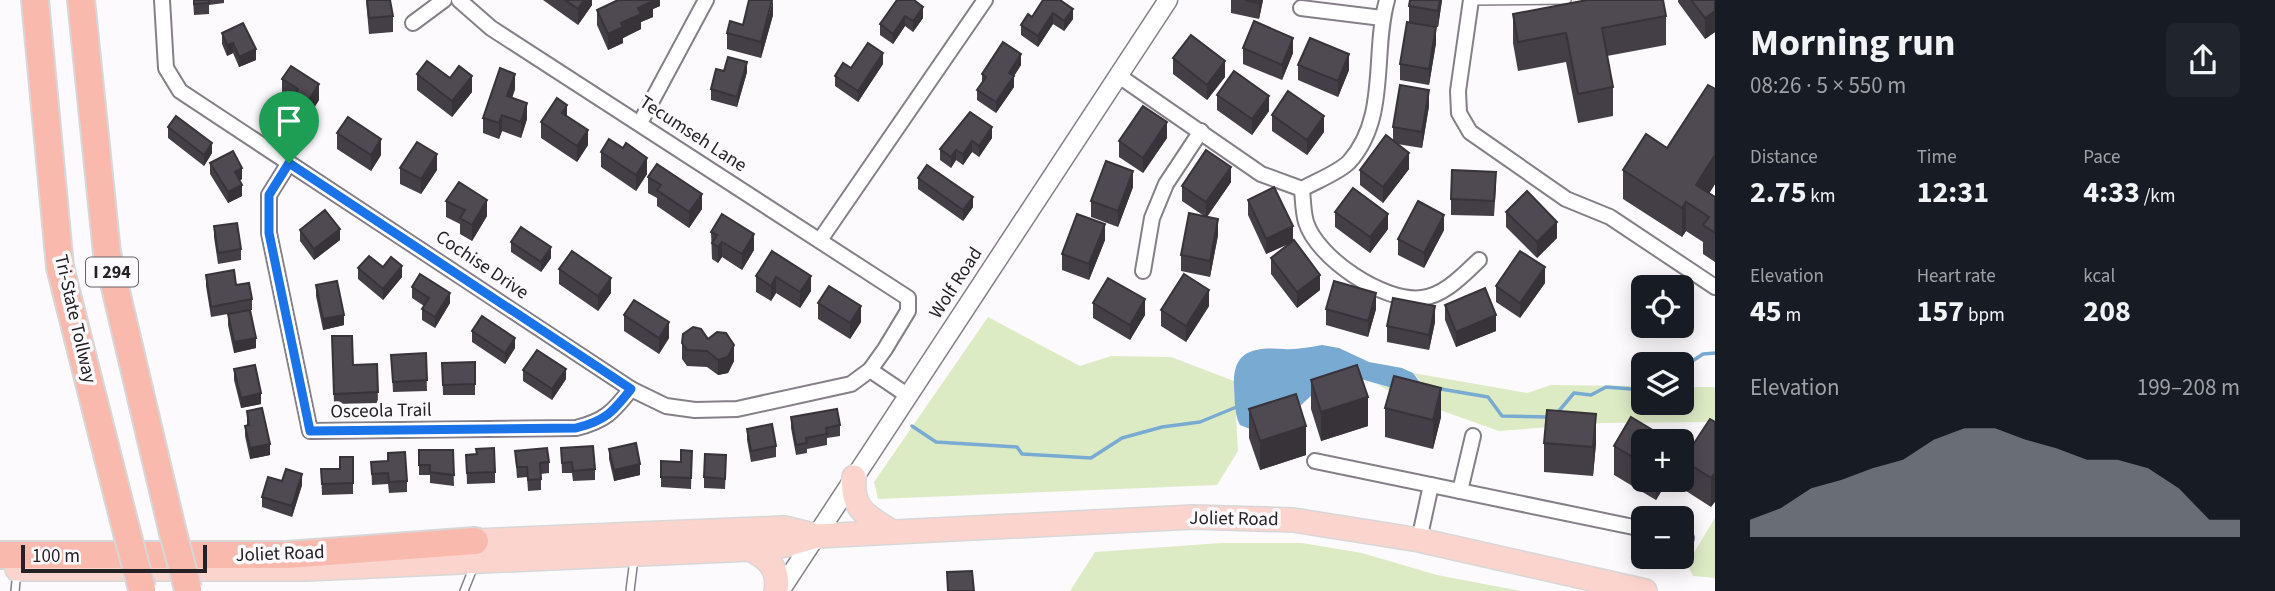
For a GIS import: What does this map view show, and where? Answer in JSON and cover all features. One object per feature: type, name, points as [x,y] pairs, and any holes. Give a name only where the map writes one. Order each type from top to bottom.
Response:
[{"type":"highway","name":"Tri-State Tollway","points":[[35,0],[60,267],[142,590]]},
{"type":"highway","name":"I 294","points":[[81,3],[107,253],[188,590]]},
{"type":"highway","points":[[0,547],[288,549],[380,543],[381,547]]},
{"type":"highway","name":"Joliet Road","points":[[8,571],[381,547],[475,552]]},
{"type":"main road","points":[[854,477],[854,500],[860,509],[892,533]]},
{"type":"main road","name":"Joliet Road","points":[[475,552],[635,554],[750,549],[786,545],[817,536],[1193,517],[1293,520],[1419,540],[1645,591]]},
{"type":"main road","name":"Joliet Road","points":[[8,571],[307,569],[475,552],[784,528],[817,536]]},
{"type":"main road","points":[[750,549],[771,563],[778,591]]},
{"type":"street","name":"Cochise Drive","points":[[162,0],[166,68],[180,92],[631,389],[666,406],[695,410],[737,409],[851,384],[870,370],[908,310],[908,298]]},
{"type":"street","points":[[413,23],[444,0]]},
{"type":"street","name":"Tecumseh Lane","points":[[459,0],[491,28],[908,298]]},
{"type":"street","points":[[640,123],[706,0]]},
{"type":"street","points":[[820,240],[985,0]]},
{"type":"street","name":"Wolf Road","points":[[778,591],[817,536],[1168,0]]},
{"type":"street","points":[[1119,76],[1261,174],[1302,189],[1348,163],[1374,118],[1382,18],[1387,0]]},
{"type":"street","points":[[1471,1],[1458,91],[1459,113],[1470,132],[1566,199],[1610,217],[1715,287]]},
{"type":"street","points":[[1301,8],[1382,18]]},
{"type":"street","points":[[1143,271],[1152,218],[1166,184],[1201,131]]},
{"type":"street","name":"Osceola Trail","points":[[289,163],[269,195],[269,233],[310,431],[576,428],[598,423],[613,412],[631,389]]},
{"type":"street","points":[[1302,189],[1306,223],[1325,255],[1354,276],[1383,291],[1421,298],[1449,288],[1479,260]]},
{"type":"street","points":[[870,370],[907,395]]},
{"type":"street","points":[[1460,491],[1473,436]]},
{"type":"street","points":[[1315,461],[1631,527]]},
{"type":"street","points":[[1419,540],[1431,485]]},
{"type":"lane","points":[[1471,1],[1567,0]]},
{"type":"lane","points":[[464,591],[475,552]]},
{"type":"lane","points":[[630,591],[635,554]]},
{"type":"green space","points":[[988,317],[1080,366],[1111,356],[1171,357],[1234,381],[1238,451],[1217,485],[878,499],[874,482]]},
{"type":"green space","points":[[1413,373],[1527,393],[1551,385],[1631,386],[1631,415],[1694,415],[1694,387],[1715,387],[1715,422],[1602,423],[1499,431],[1400,396],[1376,384],[1400,390],[1420,380]]},
{"type":"green space","points":[[1715,518],[1715,578],[1693,576],[1690,569],[1694,569],[1694,552]]},
{"type":"green space","points":[[1221,543],[1302,543],[1362,553],[1437,575],[1521,591],[1070,591],[1095,552]]},
{"type":"water","points":[[1322,345],[1339,348],[1369,362],[1402,368],[1413,373],[1422,385],[1399,390],[1361,379],[1311,396],[1301,405],[1250,429],[1240,425],[1236,411],[1234,375],[1241,358],[1254,350]]},
{"type":"building","points":[[194,0],[209,0],[209,3],[194,4]]},
{"type":"building","points":[[367,0],[390,0],[393,16],[369,18]]},
{"type":"building","points":[[565,0],[584,0],[578,9]]},
{"type":"building","points":[[618,0],[653,1],[638,8],[641,14],[621,23],[623,27],[608,34],[597,10]]},
{"type":"building","points":[[749,0],[772,0],[761,42],[727,33],[730,21],[743,25]]},
{"type":"building","points":[[897,0],[914,0],[923,7],[913,21],[905,16],[893,34],[880,24]]},
{"type":"building","points":[[1043,0],[1060,0],[1073,9],[1064,21],[1053,13],[1038,36],[1021,25],[1028,14],[1032,17]]},
{"type":"building","points":[[1410,0],[1440,0],[1438,11],[1409,6]]},
{"type":"building","points":[[1587,0],[1663,0],[1666,16],[1602,28],[1613,87],[1578,94],[1566,33],[1518,42],[1513,14]]},
{"type":"building","points":[[1691,0],[1715,0],[1715,11],[1705,18]]},
{"type":"building","points":[[1254,21],[1293,38],[1282,65],[1243,48]]},
{"type":"building","points":[[1407,22],[1436,27],[1429,69],[1400,64]]},
{"type":"building","points":[[243,23],[256,49],[239,57],[233,43],[227,45],[222,33]]},
{"type":"building","points":[[1191,35],[1225,61],[1207,85],[1173,58]]},
{"type":"building","points":[[1310,38],[1349,54],[1338,81],[1298,65]]},
{"type":"building","points":[[1003,42],[1021,54],[1009,73],[1014,76],[996,102],[977,90],[986,77],[982,74]]},
{"type":"building","points":[[868,43],[883,53],[858,91],[835,76],[843,63],[851,68]]},
{"type":"building","points":[[728,57],[747,62],[737,97],[711,89],[716,69],[724,71]]},
{"type":"building","points":[[427,61],[450,78],[459,66],[472,76],[452,101],[417,74]]},
{"type":"building","points":[[291,66],[319,84],[303,109],[290,101],[298,89],[282,79]]},
{"type":"building","points":[[500,68],[515,74],[507,96],[527,103],[521,122],[502,115],[499,123],[483,118]]},
{"type":"building","points":[[1234,71],[1269,96],[1252,119],[1217,95]]},
{"type":"building","points":[[1400,85],[1429,90],[1422,132],[1393,127]]},
{"type":"building","points":[[1708,85],[1715,89],[1715,155],[1696,185],[1715,197],[1715,233],[1703,225],[1709,217],[1686,202],[1682,208],[1623,170],[1646,134],[1667,148]]},
{"type":"building","points":[[1288,91],[1324,116],[1307,140],[1272,115]]},
{"type":"building","points":[[557,98],[567,105],[562,113],[588,130],[577,146],[541,122]]},
{"type":"building","points":[[1143,106],[1167,122],[1143,158],[1119,141]]},
{"type":"building","points":[[970,112],[992,127],[979,146],[972,141],[963,154],[956,150],[951,157],[940,149]]},
{"type":"building","points":[[176,116],[212,143],[204,155],[168,127]]},
{"type":"building","points":[[348,117],[381,139],[371,155],[337,133]]},
{"type":"building","points":[[1386,135],[1409,153],[1383,187],[1360,170]]},
{"type":"building","points":[[609,139],[623,148],[626,143],[647,158],[636,175],[601,152]]},
{"type":"building","points":[[417,142],[437,154],[421,179],[400,168]]},
{"type":"building","points":[[1206,150],[1231,167],[1206,202],[1182,186]]},
{"type":"building","points":[[233,151],[242,168],[235,172],[242,185],[228,192],[210,163]]},
{"type":"building","points":[[1106,161],[1133,171],[1118,211],[1091,201]]},
{"type":"building","points":[[657,164],[702,194],[689,212],[657,190],[661,185],[648,177]]},
{"type":"building","points":[[927,165],[973,197],[963,210],[918,178]]},
{"type":"building","points":[[1452,170],[1496,172],[1494,201],[1451,199]]},
{"type":"building","points":[[459,182],[487,200],[472,225],[460,218],[465,210],[446,201]]},
{"type":"building","points":[[1274,187],[1293,226],[1266,239],[1248,200]]},
{"type":"building","points":[[1353,188],[1388,214],[1370,237],[1335,212]]},
{"type":"building","points":[[1527,191],[1557,222],[1537,242],[1506,212]]},
{"type":"building","points":[[1418,201],[1444,215],[1424,253],[1398,239]]},
{"type":"building","points":[[325,210],[340,229],[314,249],[300,230]]},
{"type":"building","points":[[1189,213],[1218,219],[1210,261],[1181,255]]},
{"type":"building","points":[[722,214],[754,234],[742,254],[722,242],[718,247],[712,243],[717,235],[711,232]]},
{"type":"building","points":[[1077,214],[1105,224],[1089,264],[1062,254]]},
{"type":"building","points":[[237,223],[241,249],[218,253],[214,226]]},
{"type":"building","points":[[521,227],[551,247],[541,262],[511,242]]},
{"type":"building","points":[[1294,240],[1320,275],[1297,292],[1271,258]]},
{"type":"building","points":[[572,251],[611,278],[598,296],[559,269]]},
{"type":"building","points":[[772,251],[811,276],[800,292],[776,277],[771,286],[756,276]]},
{"type":"building","points":[[1520,251],[1545,267],[1520,303],[1496,286]]},
{"type":"building","points":[[369,256],[383,267],[391,257],[402,266],[383,289],[358,268]]},
{"type":"building","points":[[234,270],[236,285],[249,283],[252,299],[211,307],[206,275]]},
{"type":"building","points":[[420,274],[450,293],[435,317],[422,309],[429,298],[412,287]]},
{"type":"building","points":[[1184,274],[1209,290],[1186,326],[1161,310]]},
{"type":"building","points":[[1108,278],[1145,299],[1130,325],[1093,303]]},
{"type":"building","points":[[337,281],[344,315],[323,319],[316,285]]},
{"type":"building","points":[[1334,281],[1376,293],[1368,321],[1326,309]]},
{"type":"building","points":[[829,286],[861,306],[850,323],[818,303]]},
{"type":"building","points":[[1485,288],[1496,315],[1456,332],[1445,305]]},
{"type":"building","points":[[1393,298],[1435,306],[1429,335],[1387,326]]},
{"type":"building","points":[[634,300],[669,322],[659,338],[624,315]]},
{"type":"building","points":[[250,310],[256,338],[234,342],[228,314]]},
{"type":"building","points":[[482,316],[515,338],[505,353],[472,331]]},
{"type":"building","points":[[693,327],[701,329],[708,339],[717,332],[726,333],[734,345],[728,357],[718,360],[707,351],[687,350],[682,343],[683,334]]},
{"type":"building","points":[[332,336],[352,336],[353,365],[377,364],[378,392],[334,394]]},
{"type":"building","points":[[537,350],[566,369],[552,389],[523,370]]},
{"type":"building","points":[[426,353],[427,380],[393,382],[391,355]]},
{"type":"building","points":[[475,362],[475,384],[443,385],[442,363]]},
{"type":"building","points":[[255,365],[261,393],[241,398],[234,369]]},
{"type":"building","points":[[1357,365],[1368,397],[1321,412],[1311,380]]},
{"type":"building","points":[[1394,376],[1441,388],[1433,420],[1385,408]]},
{"type":"building","points":[[1296,394],[1306,426],[1260,441],[1249,409]]},
{"type":"building","points":[[262,408],[270,444],[250,448],[245,426],[249,425],[247,411]]},
{"type":"building","points":[[837,409],[840,425],[826,428],[827,434],[806,438],[807,443],[796,445],[791,417]]},
{"type":"building","points":[[1547,410],[1596,414],[1593,447],[1544,443]]},
{"type":"building","points":[[1631,417],[1651,429],[1631,429],[1631,456],[1614,446]]},
{"type":"building","points":[[1710,419],[1715,422],[1715,473],[1711,478],[1694,467],[1694,443]]},
{"type":"building","points":[[772,424],[776,446],[751,451],[747,429]]},
{"type":"building","points":[[636,443],[640,464],[614,470],[609,449]]},
{"type":"building","points":[[593,446],[595,469],[573,471],[572,462],[562,463],[561,448]]},
{"type":"building","points":[[494,448],[495,472],[467,473],[466,455],[477,454],[476,449]]},
{"type":"building","points":[[547,448],[549,462],[540,463],[541,479],[528,480],[527,467],[517,467],[515,451]]},
{"type":"building","points":[[419,450],[453,450],[454,475],[430,472],[430,465],[419,465]]},
{"type":"building","points":[[681,450],[692,451],[691,478],[661,477],[661,461],[681,462]]},
{"type":"building","points":[[405,452],[407,481],[389,482],[388,473],[372,474],[371,462],[388,461],[388,453]]},
{"type":"building","points":[[705,454],[726,455],[725,479],[704,477]]},
{"type":"building","points":[[340,457],[353,457],[353,483],[322,484],[321,469],[340,469]]},
{"type":"building","points":[[286,469],[302,474],[292,506],[262,497],[268,477],[282,481]]},
{"type":"building","points":[[972,571],[974,591],[948,591],[947,572]]},
{"type":"waterway","points":[[1694,360],[1703,354],[1715,353]]},
{"type":"waterway","points":[[1558,412],[1574,393],[1591,395],[1606,387],[1631,389]]},
{"type":"waterway","points":[[1435,388],[1488,397],[1502,416],[1549,417]]},
{"type":"waterway","points":[[912,426],[936,442],[1017,447],[1022,454],[1091,458],[1122,438],[1162,427],[1200,422],[1239,406]]},
{"type":"route","points":[[289,163],[461,274],[631,389],[613,412],[598,423],[576,428],[310,431],[269,233],[269,195],[289,163]]}]
